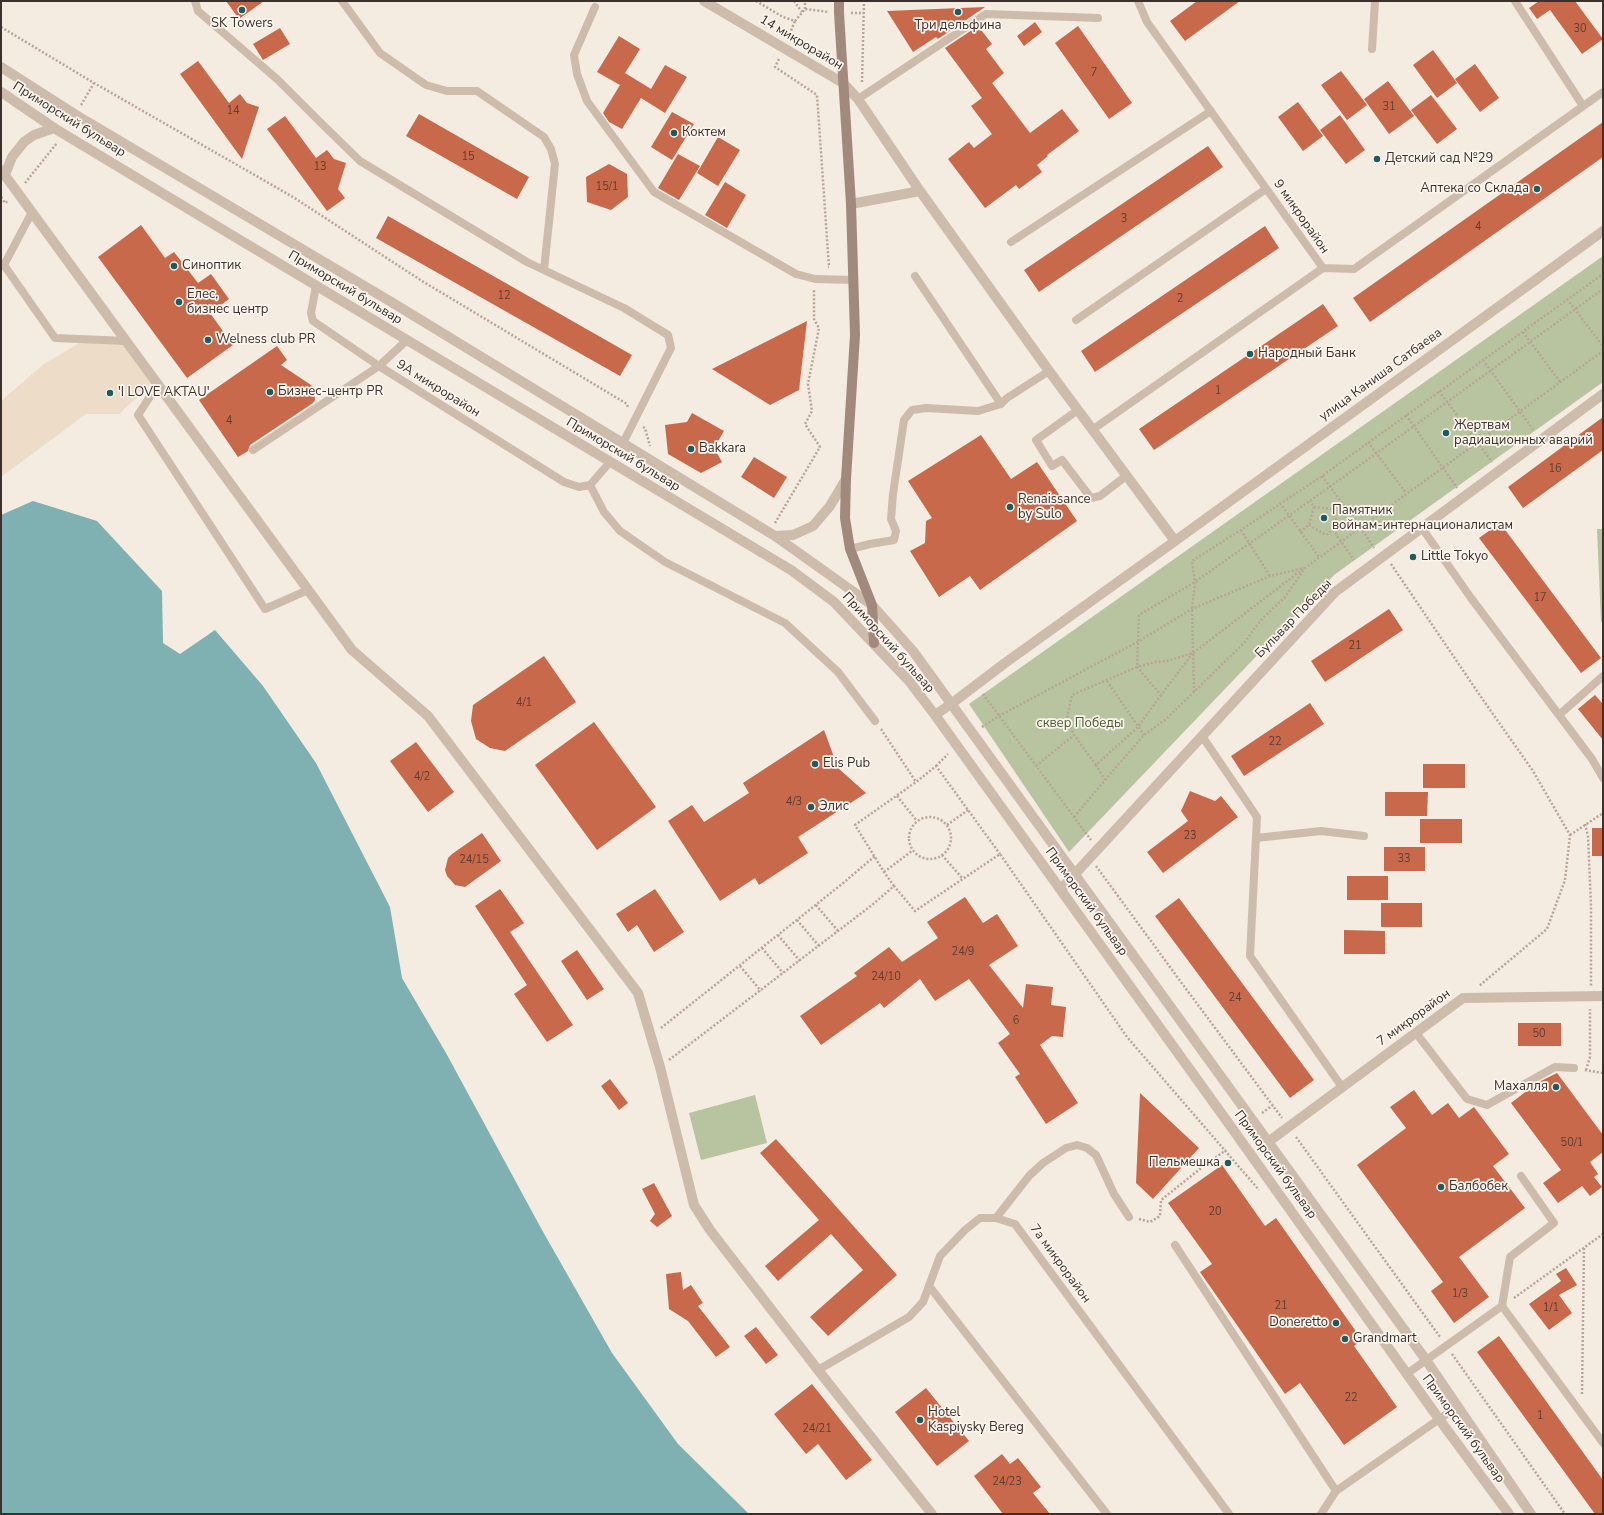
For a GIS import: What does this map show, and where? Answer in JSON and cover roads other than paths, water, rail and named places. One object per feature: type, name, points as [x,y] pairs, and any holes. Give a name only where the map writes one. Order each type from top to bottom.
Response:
[{"type":"main road","points":[[840,1],[839,13],[851,204],[855,335],[845,518],[850,549],[872,605],[874,642]]},
{"type":"street","name":"14 микрорайон","points":[[704,1],[843,83],[858,99],[920,190],[1049,371],[1175,541]]},
{"type":"street","name":"Приморский бульвар","points":[[1,67],[76,115],[393,303],[775,536],[872,605],[914,651],[972,734],[1426,1360],[1531,1514]]},
{"type":"street","name":"Приморский бульвар","points":[[1,92],[54,128],[791,570],[834,602],[874,642],[909,681],[1061,889],[1408,1374],[1439,1420],[1509,1514]]},
{"type":"street","points":[[54,128],[34,135],[24,142],[12,156],[3,172],[352,650],[428,716],[638,993],[660,1067],[694,1205],[710,1230],[932,1514]]},
{"type":"street","points":[[851,204],[920,190]]},
{"type":"street","name":"улица Каниша Сатбаева","points":[[934,715],[1603,230]]},
{"type":"street","name":"Бульвар Победы","points":[[1061,889],[1335,592],[1603,394]]},
{"type":"street","points":[[775,536],[793,535],[813,526],[830,506],[846,480]]},
{"type":"street","name":"7 микрорайон","points":[[1268,1142],[1463,998],[1603,996]]},
{"type":"lane","points":[[195,1],[198,11],[277,79],[360,160],[527,262],[624,308],[668,335],[671,348],[623,443]]},
{"type":"lane","points":[[342,1],[380,54],[426,86],[447,91],[477,91],[544,137],[551,149],[555,164],[544,270]]},
{"type":"lane","name":"9 микрорайон","points":[[1138,1],[1147,22],[1323,268],[1354,269],[1603,92]]},
{"type":"lane","points":[[1372,49],[1375,1]]},
{"type":"lane","points":[[1515,1],[1583,106]]},
{"type":"lane","points":[[595,7],[574,55],[576,74],[587,101],[654,192],[796,274],[815,279],[854,280]]},
{"type":"lane","points":[[858,99],[986,14],[1098,18]]},
{"type":"lane","points":[[1011,242],[1211,111]]},
{"type":"lane","points":[[1076,320],[1266,189]]},
{"type":"lane","points":[[32,212],[4,265],[55,338],[127,341]]},
{"type":"lane","points":[[1092,430],[1323,268]]},
{"type":"lane","points":[[915,276],[1001,404]]},
{"type":"lane","points":[[316,286],[312,313],[313,321],[379,366],[407,340]]},
{"type":"lane","name":"9А микрорайон","points":[[253,450],[379,366],[564,482],[579,487],[590,485]]},
{"type":"lane","points":[[850,549],[894,540],[896,531],[891,519],[893,494],[904,420],[912,410],[926,408],[978,411],[1001,404],[1007,398],[1049,371]]},
{"type":"lane","points":[[158,384],[138,415],[265,609],[308,590]]},
{"type":"lane","points":[[1078,410],[1036,440],[1052,466],[1062,460],[1091,498],[1100,496],[1126,476]]},
{"type":"lane","points":[[610,462],[590,485],[604,512],[620,531],[665,562],[785,623],[838,672],[875,721]]},
{"type":"lane","points":[[1422,528],[1471,598],[1592,759],[1603,778]]},
{"type":"lane","points":[[1559,715],[1603,676]]},
{"type":"lane","points":[[1202,736],[1257,817],[1250,956],[1342,1086]]},
{"type":"lane","points":[[1256,838],[1321,831],[1364,836]]},
{"type":"lane","points":[[1416,1032],[1467,1099],[1487,1105],[1554,1067],[1574,1068]]},
{"type":"lane","points":[[996,1218],[1029,1176],[1043,1163],[1066,1148],[1077,1145],[1087,1148],[1096,1155],[1114,1194],[1129,1217]]},
{"type":"lane","points":[[1408,1374],[1502,1306],[1510,1257],[1554,1223],[1521,1176]]},
{"type":"lane","name":"7а микрорайон","points":[[818,1370],[909,1317],[923,1302],[940,1256],[980,1218],[996,1218],[1015,1224],[1229,1514]]},
{"type":"lane","points":[[1175,1245],[1336,1491]]},
{"type":"lane","points":[[929,1286],[1107,1514]]},
{"type":"lane","points":[[1502,1306],[1603,1443]]},
{"type":"lane","points":[[1321,1514],[1336,1491],[1458,1406]]},
{"type":"water","points":[[33,501],[97,521],[162,591],[163,643],[180,654],[215,630],[263,686],[316,763],[390,907],[402,978],[446,1053],[542,1230],[612,1353],[678,1444],[749,1514],[1,1514],[1,515]]},
{"type":"place","name":"SK Towers","points":[[242,10]]},
{"type":"place","name":"Три дельфина","points":[[958,12]]},
{"type":"place","name":"Коктем","points":[[674,133]]},
{"type":"place","name":"Детский сад №29","points":[[1377,159]]},
{"type":"place","name":"Аптека со Склада","points":[[1537,189]]},
{"type":"place","name":"Синоптик","points":[[174,266]]},
{"type":"place","name":"Елес, бизнес центр","points":[[179,302]]},
{"type":"place","name":"Welness club PR","points":[[208,340]]},
{"type":"place","name":"Народный Банк","points":[[1250,354]]},
{"type":"place","name":"Бизнес-центр PR","points":[[270,392]]},
{"type":"place","name":"'I LOVE AKTAU'","points":[[110,393]]},
{"type":"place","name":"Жертвам радиационных аварий","points":[[1446,433]]},
{"type":"place","name":"Bakkara","points":[[691,449]]},
{"type":"place","name":"Renaissance by Sulo","points":[[1010,507]]},
{"type":"place","name":"Памятник войнам-интернационалистам","points":[[1324,518]]},
{"type":"place","name":"Little Tokyo","points":[[1413,557]]},
{"type":"place","name":"Elis Pub","points":[[815,764]]},
{"type":"place","name":"Элис","points":[[811,807]]},
{"type":"place","name":"Махалля","points":[[1556,1087]]},
{"type":"place","name":"Пельмешка","points":[[1228,1163]]},
{"type":"place","name":"Балбобек","points":[[1441,1187]]},
{"type":"place","name":"Doneretto","points":[[1336,1323]]},
{"type":"place","name":"Grandmart","points":[[1345,1339]]},
{"type":"place","name":"Hotel Kaspiysky Bereg","points":[[920,1420]]},
{"type":"park label","name":"сквер Победы","points":[[1080,724]]}]
